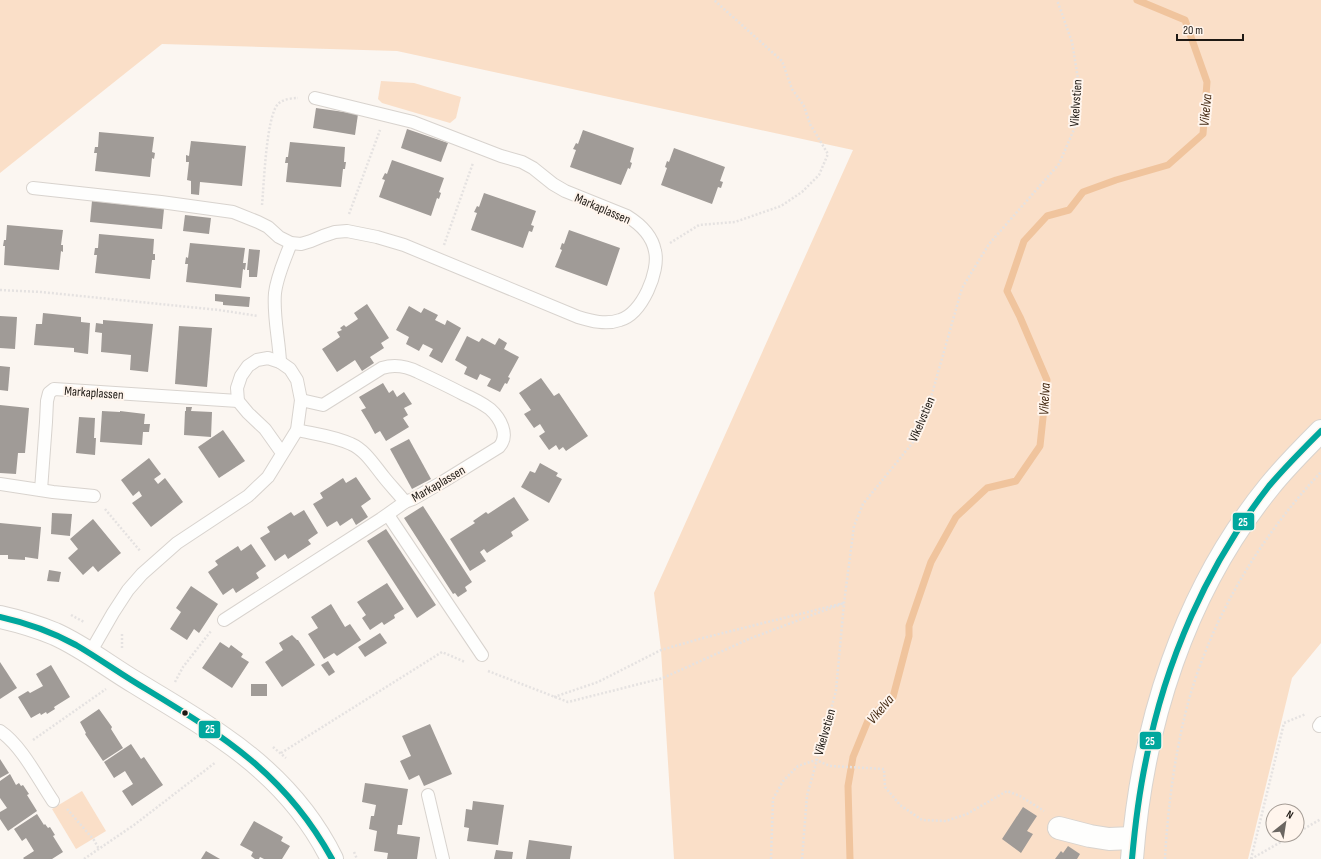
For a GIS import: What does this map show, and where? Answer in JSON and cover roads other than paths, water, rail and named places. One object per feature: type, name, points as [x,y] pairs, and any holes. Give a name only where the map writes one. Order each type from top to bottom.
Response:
[{"type":"street","points":[[1132,859],[1133,838],[1140,783],[1150,739],[1173,659],[1188,621],[1222,556],[1246,518],[1270,486],[1321,431]]},
{"type":"street","points":[[0,617],[14,620],[55,634],[90,654],[224,738],[263,770],[285,791],[307,818],[332,859]]},
{"type":"street","points":[[1059,828],[1109,839],[1133,838]]},
{"type":"lane","name":"Markaplassen","points":[[291,243],[301,244],[335,232],[346,231],[377,237],[404,245],[578,317],[590,321],[603,322],[620,320],[630,315],[638,308],[644,299],[655,266],[655,251],[648,233],[634,220],[565,191],[522,162],[413,122],[315,98]]},
{"type":"lane","points":[[33,188],[218,209],[247,217],[258,222],[268,227],[279,237],[291,243],[279,278],[276,292],[276,319],[280,362]]},
{"type":"lane","points":[[90,654],[128,590],[151,564],[177,543],[248,496],[268,477],[297,430],[301,400],[297,380],[290,369],[280,362],[268,358],[257,360],[248,366],[241,376],[237,388],[238,401],[248,414],[265,429],[282,453]]},
{"type":"lane","name":"Markaplassen","points":[[224,620],[405,502],[444,481],[499,447],[504,438],[502,424],[489,408],[476,400],[418,372],[399,365],[391,365],[382,368],[323,405],[301,400]]},
{"type":"lane","name":"Markaplassen","points":[[41,490],[47,401],[49,392],[54,389],[238,401]]},
{"type":"lane","name":"Markaplassen","points":[[297,430],[328,436],[351,444],[361,451],[375,465],[405,502]]},
{"type":"lane","points":[[0,484],[94,496]]},
{"type":"lane","points":[[388,514],[482,655]]},
{"type":"lane","points":[[0,731],[10,737],[53,801]]},
{"type":"lane","points":[[428,796],[443,859]]},
{"type":"waterway","name":"Vikelva","points":[[850,859],[848,786],[853,757],[869,718],[893,697],[909,636],[909,626],[931,562],[956,517],[987,488],[1016,481],[1040,446],[1047,380],[1007,291],[1024,241],[1047,216],[1069,210],[1083,192],[1116,180],[1168,165],[1203,134],[1207,82],[1185,20],[1137,0]]}]
